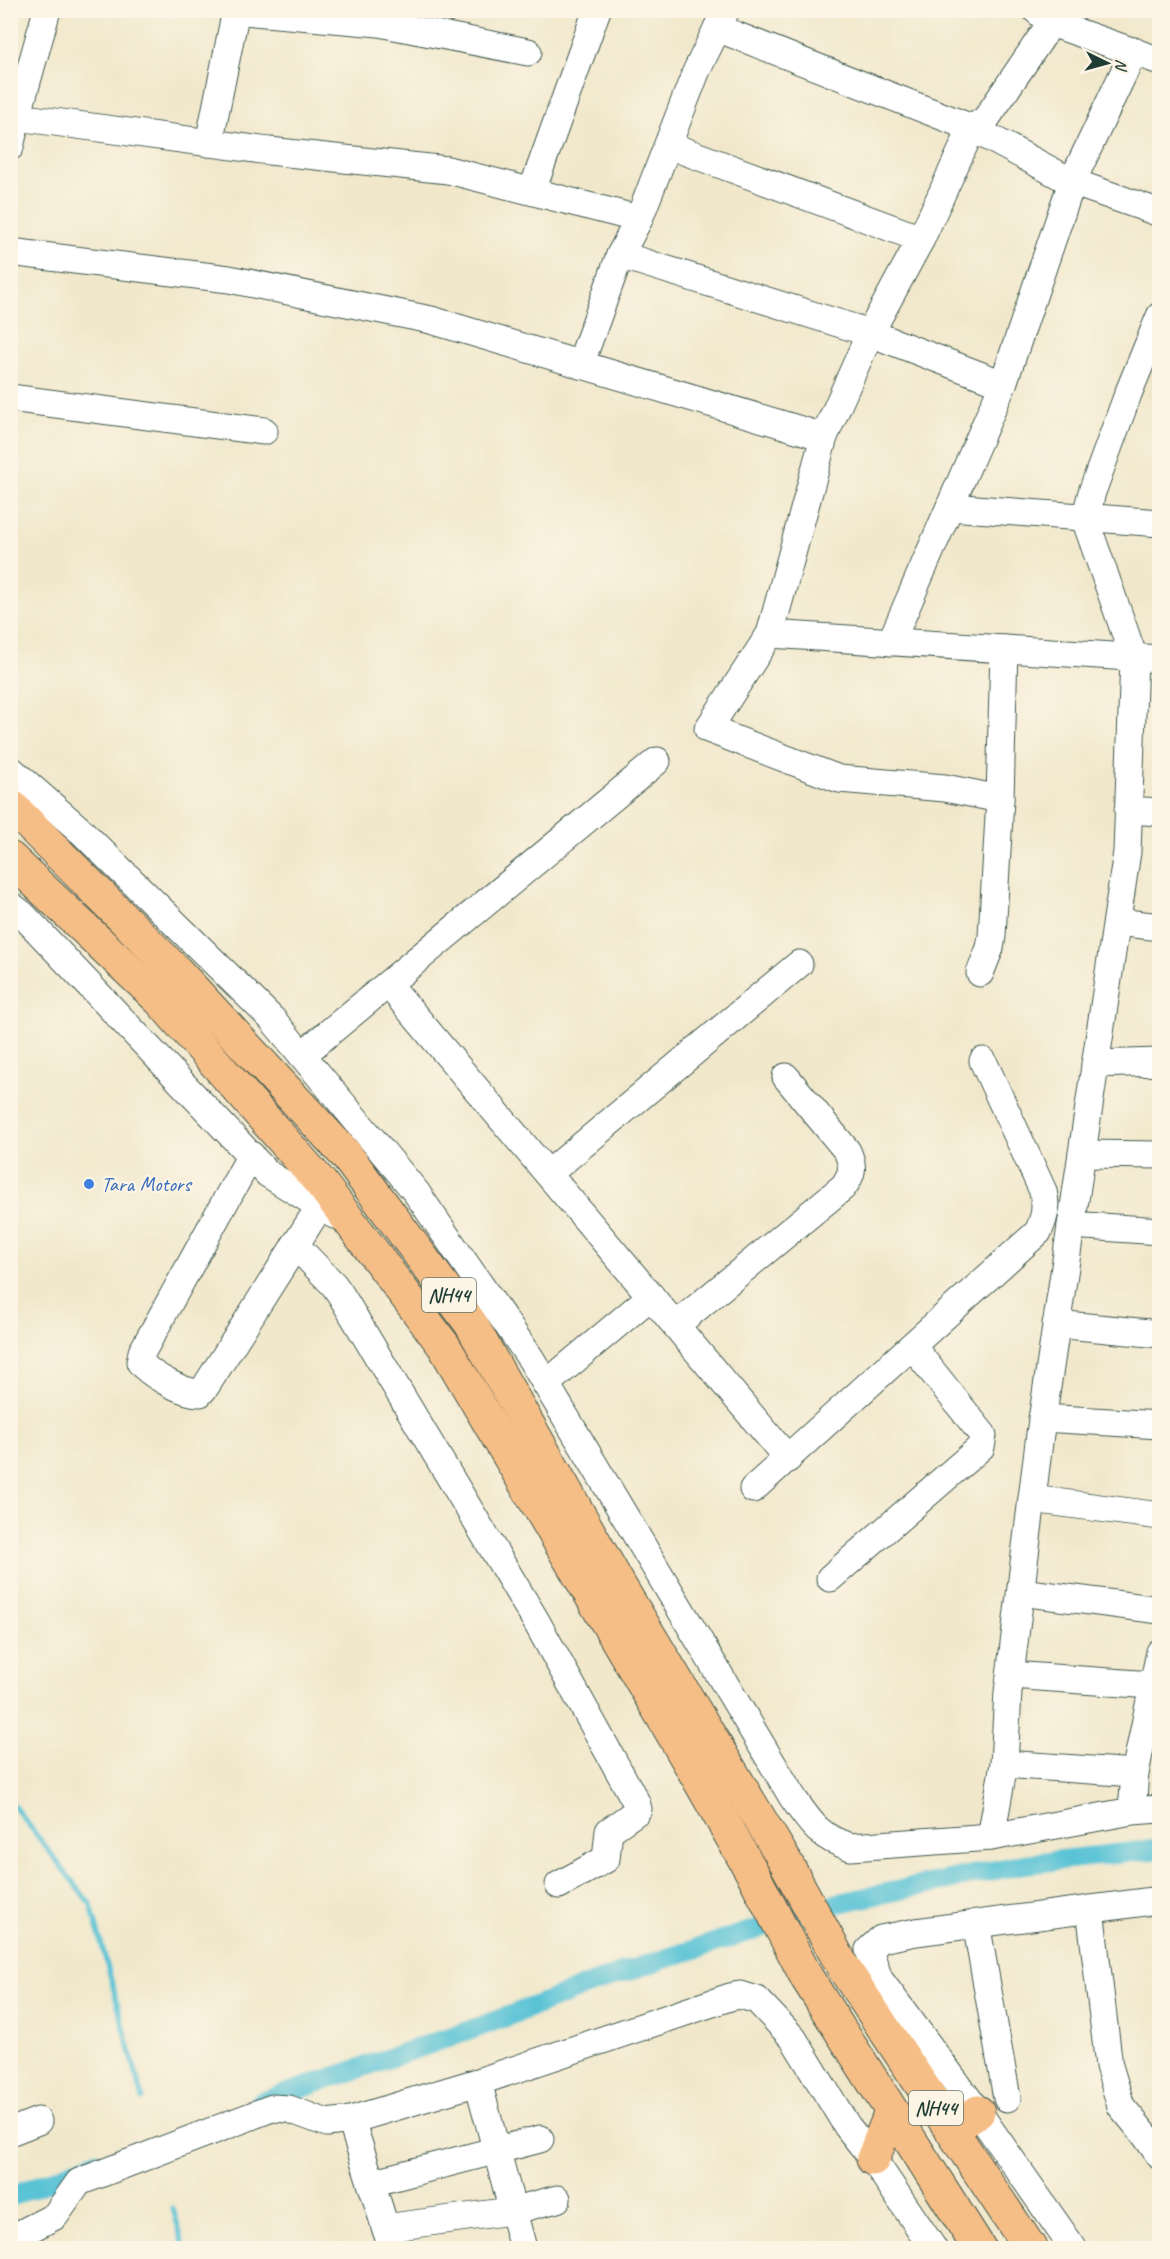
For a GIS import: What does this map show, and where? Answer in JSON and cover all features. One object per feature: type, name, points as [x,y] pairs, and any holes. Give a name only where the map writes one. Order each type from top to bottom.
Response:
[{"type":"highway","name":"NH44","points":[[10,805],[176,971],[346,1155],[457,1305],[477,1335],[619,1585],[785,1862],[843,1967],[1030,2248]]},
{"type":"highway","name":"NH44","points":[[10,858],[160,1000],[320,1182],[444,1346],[753,1874],[807,1978],[979,2248]]},
{"type":"highway","points":[[873,2159],[891,2112]]},
{"type":"highway","points":[[951,2130],[978,2112]]},
{"type":"street","points":[[10,147],[14,116],[47,10]]},
{"type":"street","points":[[532,191],[597,10]]},
{"type":"street","points":[[209,143],[234,11],[379,23],[528,52]]},
{"type":"street","points":[[1000,799],[945,788],[839,779],[708,729],[770,634],[824,437],[870,333],[921,239],[972,128],[986,119],[1044,17],[1160,61]]},
{"type":"street","points":[[580,364],[620,255],[639,219],[696,72],[721,20],[972,128],[1072,182],[1160,213]]},
{"type":"street","points":[[891,642],[1003,384],[1072,182],[1134,51]]},
{"type":"street","points":[[14,116],[209,143],[448,170],[639,219]]},
{"type":"street","points":[[668,145],[921,239]]},
{"type":"street","points":[[10,252],[229,279],[431,320],[824,437]]},
{"type":"street","points":[[620,255],[870,333],[1003,384]]},
{"type":"street","points":[[992,1837],[1004,1764],[1011,1675],[1042,1418],[1127,852],[1128,810],[1147,659],[1085,519],[1092,492],[1153,351],[1160,316]]},
{"type":"street","points":[[10,398],[264,431]]},
{"type":"street","points":[[950,507],[1160,523]]},
{"type":"street","points":[[770,634],[1147,659]]},
{"type":"street","points":[[980,973],[992,936],[1000,799],[1004,650]]},
{"type":"street","points":[[302,1055],[657,761]]},
{"type":"street","points":[[10,769],[81,831],[267,1014],[416,1192],[531,1359],[793,1798],[818,1832],[833,1842],[851,1847],[992,1837],[1132,1811],[1160,1809]]},
{"type":"street","points":[[1128,810],[1160,812]]},
{"type":"street","points":[[10,905],[23,915],[268,1174],[355,1228]]},
{"type":"street","points":[[1117,922],[1160,927]]},
{"type":"street","points":[[549,1173],[799,964]]},
{"type":"street","points":[[388,984],[788,1459]]},
{"type":"street","points":[[753,1489],[1038,1233],[1045,1218],[1046,1204],[1043,1191],[983,1062]]},
{"type":"street","points":[[1095,1064],[1160,1062]]},
{"type":"street","points":[[676,1325],[843,1187],[850,1178],[853,1164],[847,1151],[786,1077]]},
{"type":"street","points":[[1082,1154],[1160,1155]]},
{"type":"street","points":[[251,1155],[142,1352],[140,1362],[145,1369],[189,1393],[200,1393],[320,1206]]},
{"type":"street","points":[[1071,1225],[1160,1231]]},
{"type":"street","points":[[295,1245],[341,1295],[536,1621],[636,1802],[638,1809],[636,1812],[609,1831],[606,1859],[559,1886]]},
{"type":"street","points":[[546,1384],[651,1296]]},
{"type":"street","points":[[1056,1324],[1160,1334]]},
{"type":"street","points":[[830,1578],[983,1443],[983,1435],[912,1346]]},
{"type":"street","points":[[1042,1418],[1160,1425]]},
{"type":"street","points":[[1032,1499],[1160,1516]]},
{"type":"street","points":[[1021,1592],[1160,1610]]},
{"type":"street","points":[[1132,1811],[1135,1773],[1156,1687],[1160,1652]]},
{"type":"street","points":[[1011,1675],[1156,1687]]},
{"type":"street","points":[[1004,1764],[1135,1773]]},
{"type":"street","points":[[1073,2248],[978,2112],[879,1978],[868,1950],[881,1939],[976,1923],[1160,1900]]},
{"type":"street","points":[[1090,1909],[1109,2066],[1121,2106],[1160,2156]]},
{"type":"street","points":[[976,1923],[1007,2098]]},
{"type":"street","points":[[10,2239],[55,2216],[79,2182],[272,2108],[289,2109],[327,2123],[351,2120],[478,2082],[730,1997],[749,1996],[764,2004],[796,2043],[847,2126],[873,2159],[933,2248]]},
{"type":"street","points":[[478,2082],[511,2211],[523,2248]]},
{"type":"street","points":[[351,2120],[389,2238],[557,2199]]},
{"type":"street","points":[[10,2133],[38,2121]]},
{"type":"street","points":[[371,2183],[540,2139]]},
{"type":"waterway","points":[[10,1801],[91,1905],[143,2099]]},
{"type":"waterway","points":[[259,2103],[479,2027],[618,1974],[834,1904],[1024,1864],[1160,1849]]},
{"type":"waterway","points":[[10,2197],[96,2162]]},
{"type":"waterway","points":[[173,2208],[184,2248]]},
{"type":"place","name":"Tara Motors","points":[[89,1184]]}]
